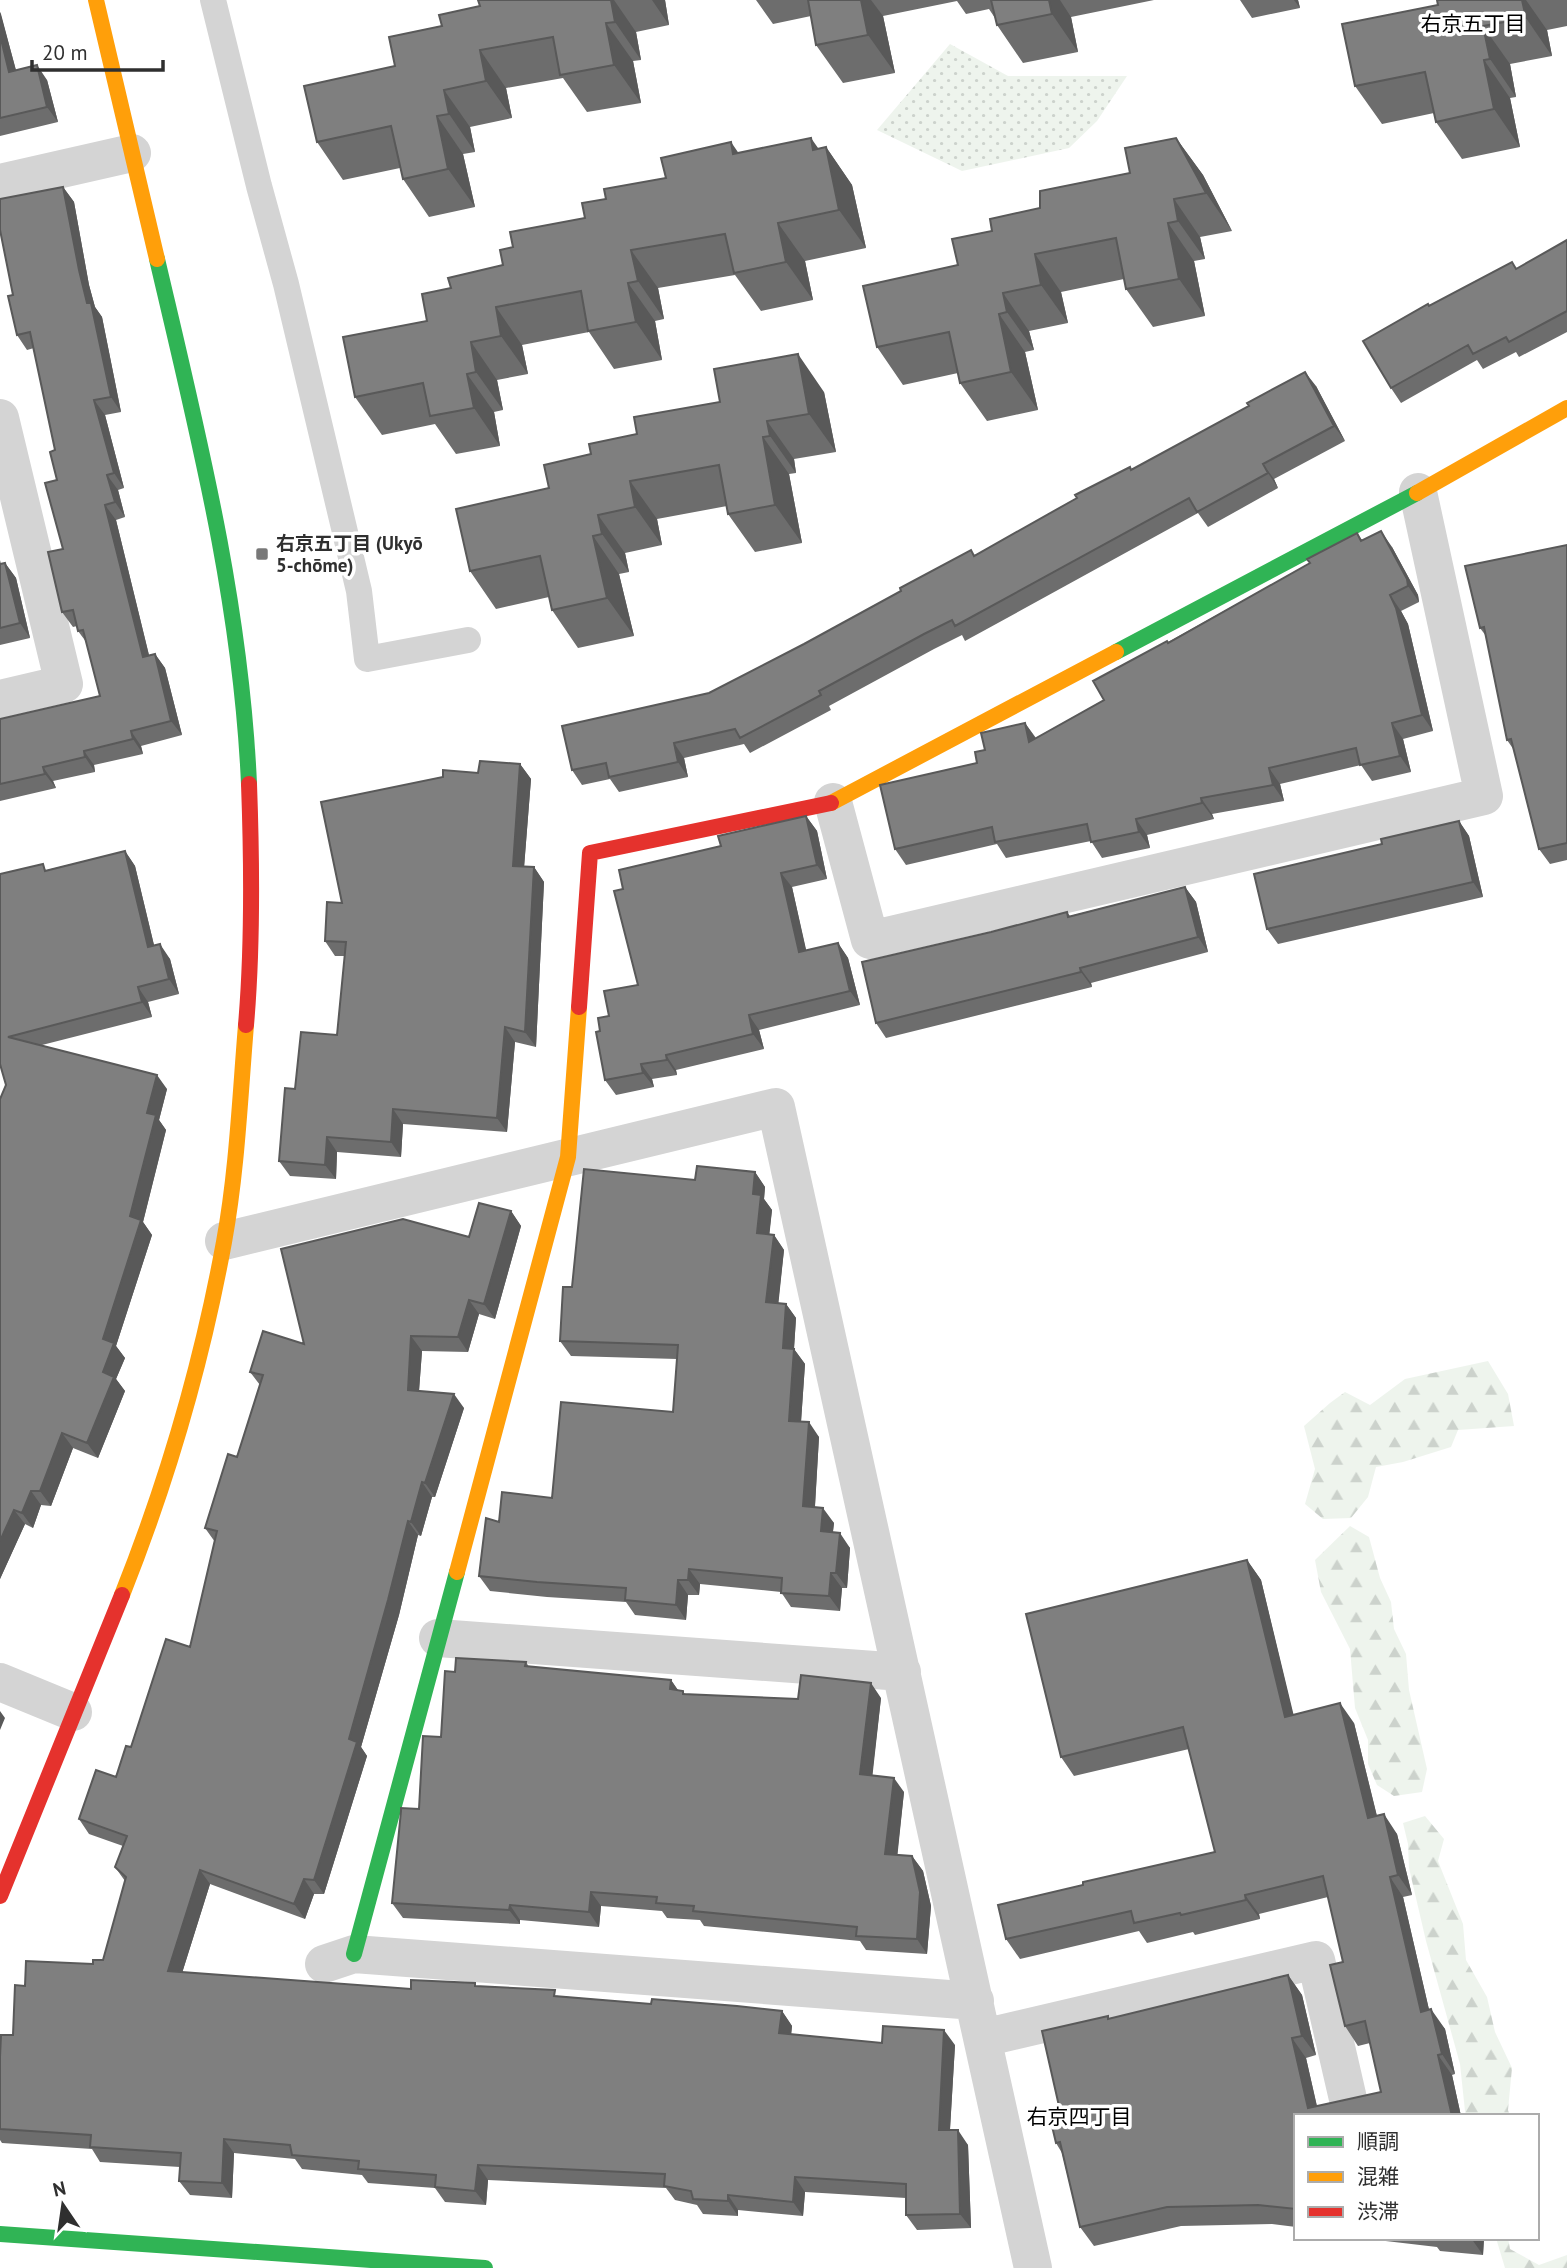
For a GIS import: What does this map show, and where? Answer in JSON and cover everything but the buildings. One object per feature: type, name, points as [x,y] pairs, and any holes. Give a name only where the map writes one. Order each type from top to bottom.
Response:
[{"type":"street","points":[[0,1896],[146,1532],[194,1376],[223,1241],[238,1121],[251,968],[253,885],[247,745],[234,617],[212,494],[96,0]]},
{"type":"street","points":[[0,183],[132,153]]},
{"type":"street","points":[[975,2001],[339,1959],[438,1638],[568,1157],[590,853],[833,802],[1418,492],[1567,408]]},
{"type":"street","points":[[0,699],[64,684],[2,432]]},
{"type":"street","points":[[833,802],[870,940],[1484,796],[1418,492]]},
{"type":"street","points":[[223,1241],[776,1107],[1033,2268]]},
{"type":"street","points":[[438,1638],[902,1672]]},
{"type":"street","points":[[0,1682],[73,1712]]},
{"type":"street","points":[[983,2038],[1316,1960],[1348,2099]]},
{"type":"street","points":[[0,2234],[485,2268]]},
{"type":"lane","points":[[213,0],[286,284],[356,578],[368,659],[468,640]]},
{"type":"green space","points":[[950,44],[1008,76],[1127,76],[1097,121],[1069,148],[962,171],[877,130]]},
{"type":"green space","points":[[1488,1361],[1508,1394],[1514,1426],[1458,1430],[1451,1447],[1403,1462],[1376,1467],[1368,1497],[1351,1518],[1323,1519],[1305,1504],[1315,1469],[1304,1426],[1330,1403],[1345,1392],[1370,1405],[1405,1379]]},
{"type":"green space","points":[[1350,1526],[1369,1537],[1380,1578],[1391,1602],[1394,1629],[1406,1654],[1409,1690],[1427,1769],[1422,1792],[1394,1796],[1377,1785],[1368,1764],[1368,1740],[1355,1708],[1350,1649],[1321,1592],[1315,1560]]},
{"type":"green space","points":[[1425,1816],[1444,1839],[1438,1861],[1463,1924],[1466,1960],[1487,1997],[1495,2032],[1512,2068],[1509,2114],[1466,2114],[1460,2064],[1426,1941],[1409,1868],[1408,1844],[1403,1823]]},
{"type":"green space","points":[[1497,2240],[1508,2240],[1510,2249],[1539,2265],[1567,2255],[1567,2268],[1505,2268]]},
{"type":"traffic: fast","points":[[157,259],[202,454],[227,584],[237,650],[249,784]]},
{"type":"traffic: fast","points":[[1116,652],[1417,493]]},
{"type":"traffic: fast","points":[[354,1954],[457,1572]]},
{"type":"traffic: fast","points":[[0,2234],[485,2268]]},
{"type":"traffic: slow","points":[[96,0],[157,259]]},
{"type":"traffic: slow","points":[[1417,493],[1567,408]]},
{"type":"traffic: slow","points":[[831,803],[1116,652]]},
{"type":"traffic: slow","points":[[457,1572],[568,1157],[579,1007]]},
{"type":"traffic: slow","points":[[122,1595],[154,1509],[182,1421],[215,1287],[232,1188],[246,1025]]},
{"type":"traffic: jam","points":[[246,1025],[251,904],[249,784]]},
{"type":"traffic: jam","points":[[579,1007],[590,853],[831,803]]},
{"type":"traffic: jam","points":[[0,1896],[122,1595]]},
{"type":"place","name":"右京五丁目 (Ukyō 5-chōme)","points":[[262,554]]},
{"type":"district","name":"右京五丁目","points":[[1473,23]]},
{"type":"district","name":"右京四丁目","points":[[1079,2116]]}]
